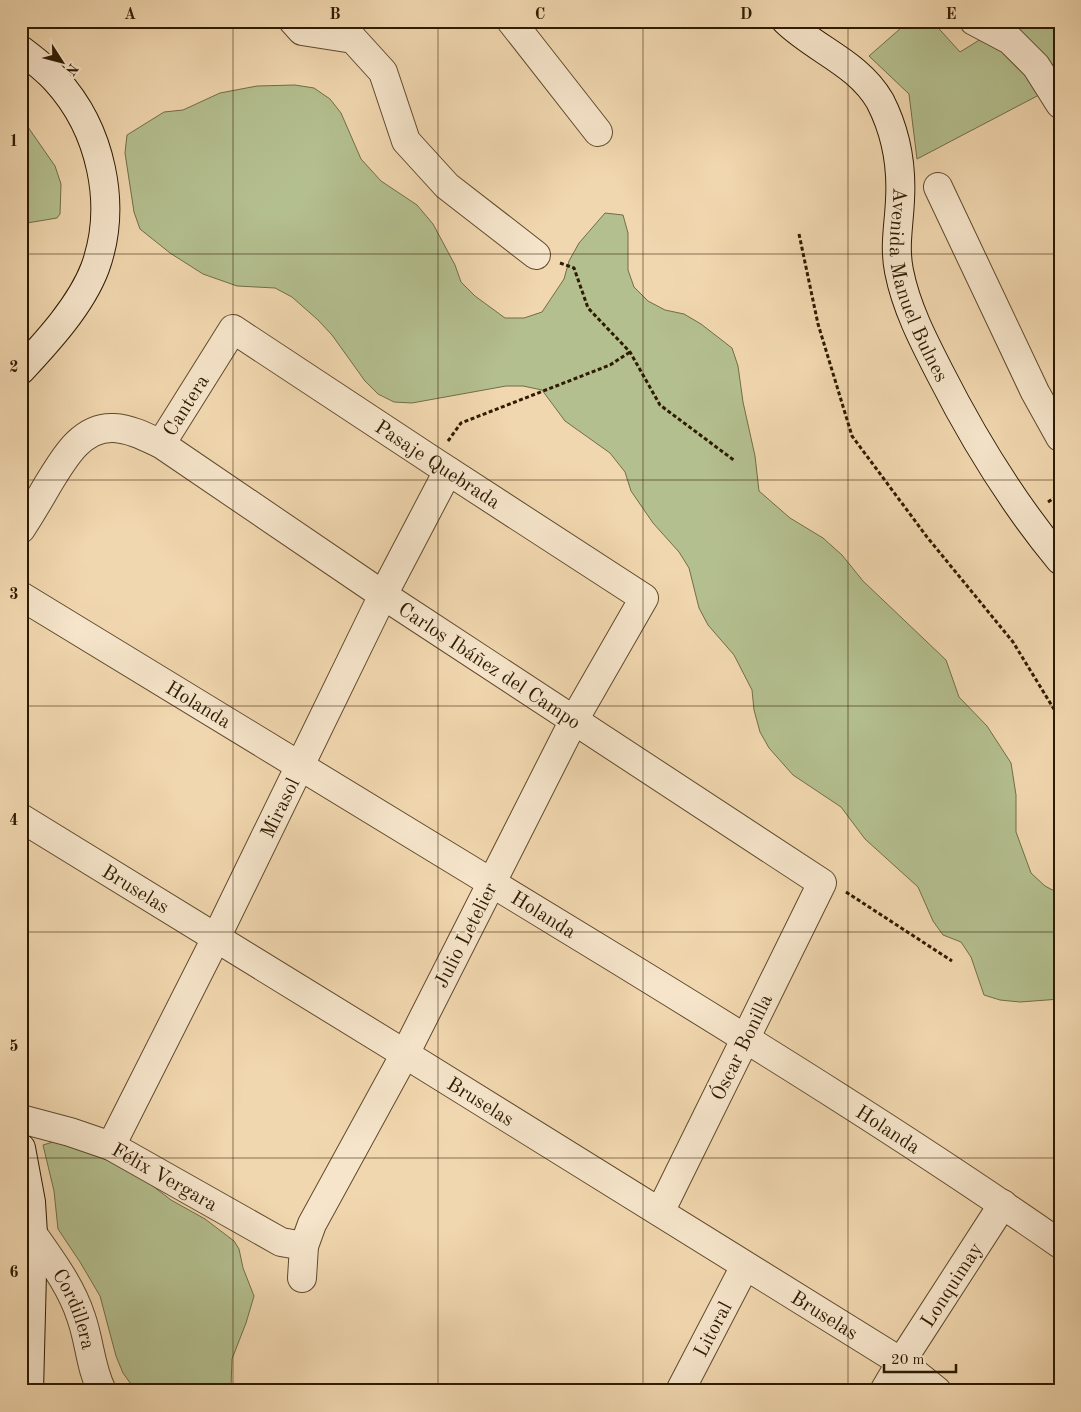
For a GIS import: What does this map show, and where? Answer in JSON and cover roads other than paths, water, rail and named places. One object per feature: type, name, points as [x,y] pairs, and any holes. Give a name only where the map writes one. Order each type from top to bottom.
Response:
[{"type":"street","points":[[293,21],[302,31],[353,39],[383,72],[406,141],[447,186],[536,255]]},
{"type":"street","points":[[511,21],[598,132]]},
{"type":"street","name":"Avenida Manuel Bulnes","points":[[786,21],[815,45],[833,54],[865,81],[878,99],[889,120],[896,142],[901,182],[896,247],[898,270],[904,293],[922,338],[966,423],[994,471],[1025,517],[1060,560]]},
{"type":"street","points":[[974,21],[1010,40],[1036,66],[1060,104]]},
{"type":"street","points":[[21,50],[40,64],[56,80],[71,99],[83,119],[102,174],[106,198],[102,246],[88,284],[70,312],[21,370]]},
{"type":"street","points":[[938,187],[1035,392],[1060,437]]},
{"type":"street","name":"Cantera","points":[[21,529],[64,459],[74,446],[86,436],[99,430],[113,428],[134,432],[161,444],[233,329]]},
{"type":"street","name":"Pasaje Quebrada","points":[[233,329],[644,598]]},
{"type":"street","name":"Carlos Ibáñez del Campo","points":[[161,444],[383,596],[822,882]]},
{"type":"street","name":"Mirasol","points":[[111,1146],[216,938],[383,596],[440,466]]},
{"type":"street","name":"Holanda","points":[[21,596],[745,1038],[1003,1204],[1060,1244]]},
{"type":"street","name":"Julio Letelier","points":[[302,1278],[304,1246],[312,1224],[405,1054],[574,720],[644,598]]},
{"type":"street","name":"Bruselas","points":[[21,818],[901,1362],[937,1391]]},
{"type":"street","name":"Óscar Bonilla","points":[[660,1212],[822,882]]},
{"type":"street","name":"Félix Vergara","points":[[21,1119],[70,1132],[111,1146],[281,1242],[304,1246]]},
{"type":"street","points":[[21,1148],[31,1202],[27,1235],[29,1391]]},
{"type":"street","name":"Lonquimay","points":[[884,1391],[1003,1204]]},
{"type":"street","name":"Cordillera","points":[[27,1235],[71,1293],[81,1316],[92,1366],[102,1391]]},
{"type":"street","name":"Litoral","points":[[680,1391],[745,1266]]}]
